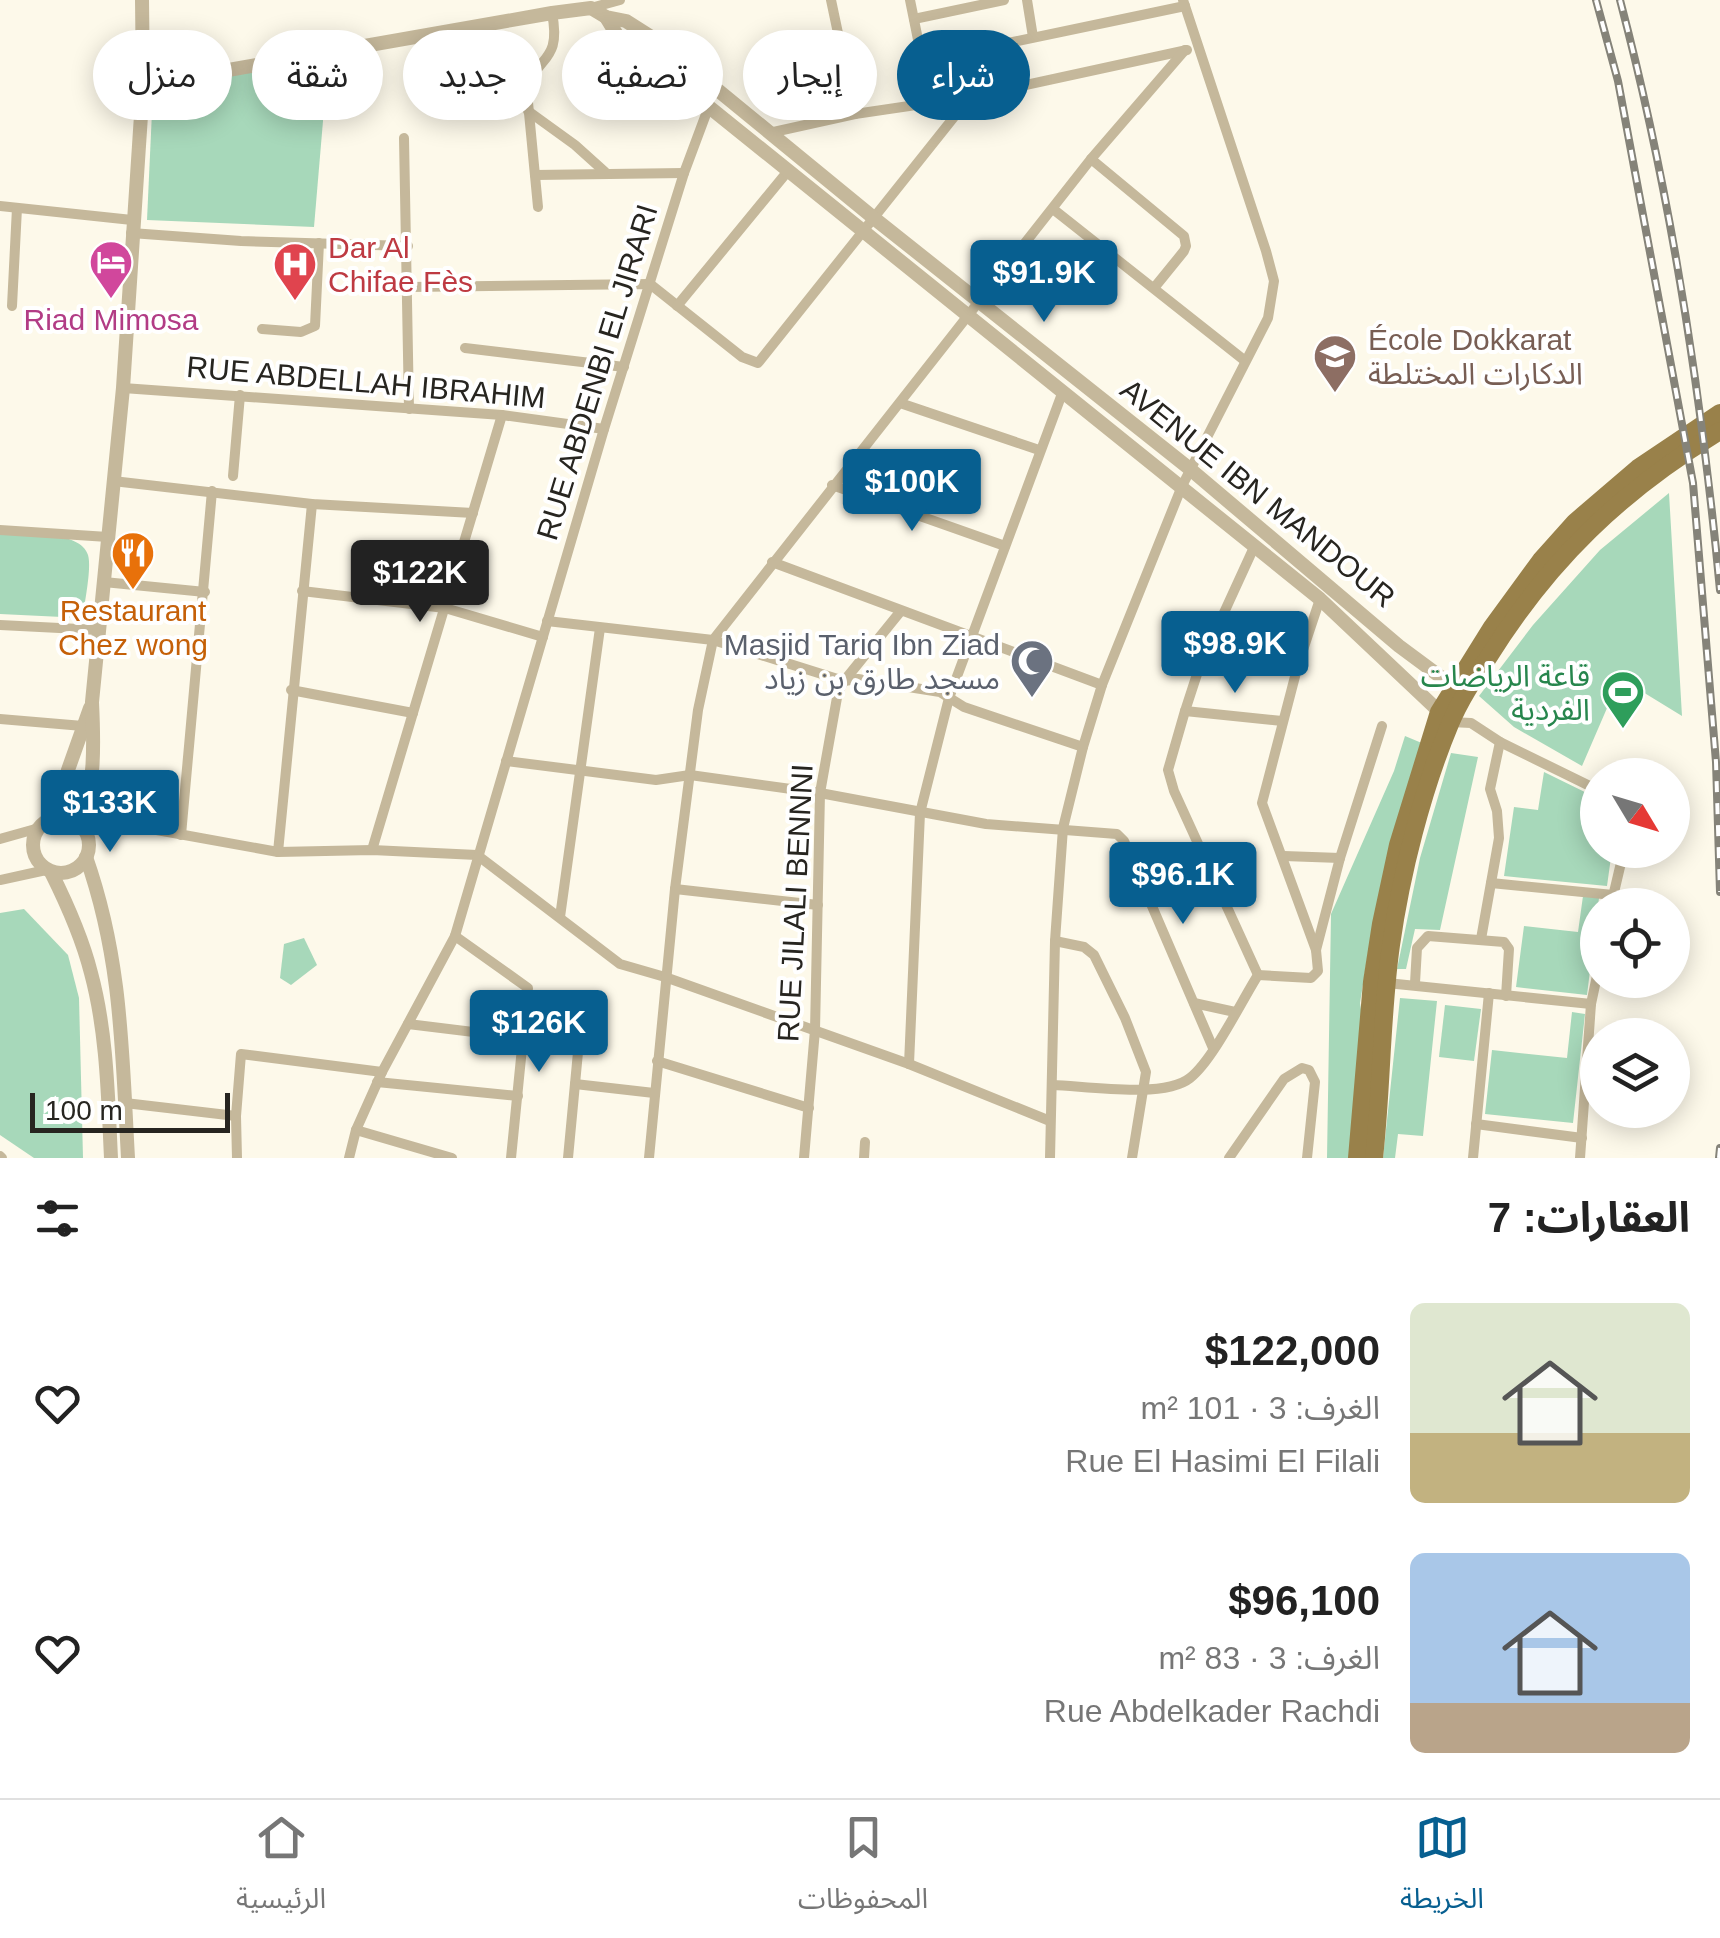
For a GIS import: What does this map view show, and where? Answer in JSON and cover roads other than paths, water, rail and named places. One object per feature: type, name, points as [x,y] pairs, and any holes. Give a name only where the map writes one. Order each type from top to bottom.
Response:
[{"type":"main road","points":[[1357,1158],[1372,982],[1381,924],[1398,845],[1445,717],[1502,613],[1575,522],[1608,492],[1677,448],[1720,413]]},
{"type":"main road","points":[[1677,448],[1720,431]]},
{"type":"main road","points":[[1374,1158],[1387,983],[1398,907],[1445,717]]},
{"type":"street","points":[[142,0],[142,30]]},
{"type":"street","points":[[232,69],[620,0]]},
{"type":"street","points":[[831,0],[837,30]]},
{"type":"street","points":[[910,0],[916,30]]},
{"type":"street","points":[[914,19],[1004,0]]},
{"type":"street","points":[[1027,0],[1034,37]]},
{"type":"street","points":[[1030,38],[1184,3],[1274,282],[1268,318],[1182,486],[1102,685],[1063,828],[1055,941],[1050,1158]]},
{"type":"street","points":[[591,8],[606,18]]},
{"type":"street","points":[[542,64],[555,46],[552,13]]},
{"type":"street","name":"AVENUE IBN MANDOUR","points":[[606,18],[613,30]]},
{"type":"street","name":"AVENUE IBN MANDOUR","points":[[606,18],[626,21],[660,42],[1459,691]]},
{"type":"street","points":[[1030,84],[1198,48]]},
{"type":"street","points":[[648,1158],[665,976],[698,710],[712,640],[1092,159],[1186,50]]},
{"type":"street","name":"AVENUE IBN MANDOUR","points":[[723,118],[1255,545],[1320,599],[1445,717]]},
{"type":"street","points":[[0,880],[72,871],[86,858],[89,848],[82,827],[92,774],[92,702],[123,388],[140,120]]},
{"type":"street","points":[[529,120],[538,208]]},
{"type":"street","points":[[539,120],[606,172]]},
{"type":"street","name":"RUE ABDENBI EL JIRARI","points":[[349,1158],[356,1130],[380,1077],[455,936],[604,429],[704,120]]},
{"type":"street","points":[[769,133],[828,120]]},
{"type":"street","points":[[409,287],[650,284],[742,358],[762,361],[952,120]]},
{"type":"street","points":[[404,138],[410,409]]},
{"type":"street","points":[[1092,159],[1184,236],[1184,251],[1154,288]]},
{"type":"street","points":[[677,306],[788,171]]},
{"type":"street","points":[[535,175],[684,172]]},
{"type":"street","points":[[0,206],[132,226],[319,243],[408,246]]},
{"type":"street","points":[[12,306],[17,208]]},
{"type":"street","points":[[1053,208],[1244,360]]},
{"type":"street","points":[[262,329],[301,332],[314,326],[319,243]]},
{"type":"street","points":[[465,348],[624,367]]},
{"type":"street","name":"RUE ABDELLAH IBRAHIM","points":[[123,388],[502,415],[604,429]]},
{"type":"street","points":[[909,1064],[920,813],[949,698],[1063,391]]},
{"type":"street","points":[[233,476],[240,395]]},
{"type":"street","points":[[900,403],[1040,450]]},
{"type":"street","points":[[372,850],[502,415]]},
{"type":"street","points":[[113,481],[312,504],[473,513]]},
{"type":"street","points":[[832,485],[1005,546]]},
{"type":"street","points":[[181,835],[212,492]]},
{"type":"street","points":[[278,852],[312,504]]},
{"type":"street","points":[[0,530],[108,537]]},
{"type":"street","points":[[1255,545],[1200,666],[1169,764],[1174,790],[1258,974]]},
{"type":"street","points":[[772,562],[1102,685]]},
{"type":"street","points":[[104,582],[204,592]]},
{"type":"street","points":[[302,591],[445,608],[544,636]]},
{"type":"street","points":[[1317,956],[1262,803],[1320,599]]},
{"type":"street","name":"RUE JILALI BENNNI","points":[[804,1158],[814,1030],[820,793],[830,726],[844,681],[900,612]]},
{"type":"street","points":[[547,621],[712,640],[844,681],[858,679],[940,692],[964,707],[1084,747]]},
{"type":"street","points":[[0,626],[99,630]]},
{"type":"street","points":[[560,917],[600,628]]},
{"type":"street","points":[[292,690],[413,713]]},
{"type":"street","points":[[1459,691],[1471,723]]},
{"type":"street","points":[[56,818],[92,702]]},
{"type":"street","points":[[1185,711],[1282,722]]},
{"type":"street","points":[[1445,717],[1471,723],[1500,742],[1580,781]]},
{"type":"street","points":[[0,719],[83,726]]},
{"type":"street","points":[[1258,974],[1316,976],[1317,956],[1340,858],[1382,726]]},
{"type":"street","points":[[1480,939],[1499,838],[1490,789],[1500,742]]},
{"type":"street","points":[[506,761],[656,780],[690,775],[820,793],[920,813],[1121,837],[1213,1048]]},
{"type":"street","points":[[0,839],[65,818],[82,827],[120,824],[278,852],[372,850],[477,855],[620,964],[665,976],[909,1064],[1050,1121]]},
{"type":"street","points":[[40,828],[34,840],[34,853],[49,871],[71,913],[92,976],[108,1083],[110,1158]]},
{"type":"street","points":[[1284,856],[1340,858]]},
{"type":"street","points":[[86,858],[115,962],[128,1158]]},
{"type":"street","points":[[1491,884],[1580,896]]},
{"type":"street","points":[[676,889],[818,904]]},
{"type":"street","points":[[455,936],[528,988],[510,1158]]},
{"type":"street","points":[[1414,983],[1417,948],[1423,939],[1480,939],[1508,944],[1506,996]]},
{"type":"street","points":[[1055,941],[1084,947],[1094,956],[1140,1051],[1146,1072],[1145,1089],[1136,1119],[1132,1158]]},
{"type":"street","points":[[1052,1084],[1145,1089],[1180,1084],[1190,1078],[1213,1048],[1258,974]]},
{"type":"street","points":[[1387,983],[1591,1004]]},
{"type":"street","points":[[1473,1158],[1490,994]]},
{"type":"street","points":[[1580,1158],[1592,998]]},
{"type":"street","points":[[1194,1003],[1234,1012]]},
{"type":"street","points":[[408,1024],[522,1038]]},
{"type":"street","points":[[568,1158],[580,1031]]},
{"type":"street","points":[[237,1158],[236,1116],[242,1054],[518,1096]]},
{"type":"street","points":[[657,1061],[808,1108]]},
{"type":"street","points":[[1229,1158],[1284,1080],[1302,1068],[1310,1070],[1315,1082],[1307,1158]]},
{"type":"street","points":[[575,1084],[654,1093]]},
{"type":"street","points":[[125,1103],[236,1116]]},
{"type":"street","points":[[1476,1124],[1582,1138]]},
{"type":"street","points":[[356,1130],[418,1153],[452,1158]]},
{"type":"street","points":[[864,1158],[866,1142]]},
{"type":"railway","points":[[1596,0],[1618,81],[1693,483],[1716,762],[1720,892]]},
{"type":"railway","points":[[1620,0],[1654,146],[1682,293],[1704,441],[1720,590]]},
{"type":"railway","points":[[1719,1158],[1720,1148]]},
{"type":"place","name":"Riad Mimosa","points":[[111,300]]},
{"type":"place","name":"Dar Al Chifae Fès","points":[[295,302]]},
{"type":"place","name":"École Dokkarat الدكارات المختلطة","points":[[1335,394]]},
{"type":"place","name":"Restaurant Chez wong","points":[[133,591]]},
{"type":"place","name":"Masjid Tariq Ibn Ziad مسجد طارق بن زياد","points":[[1032,699]]},
{"type":"place","name":"قاعة الرياضات الفردية","points":[[1623,730]]}]
